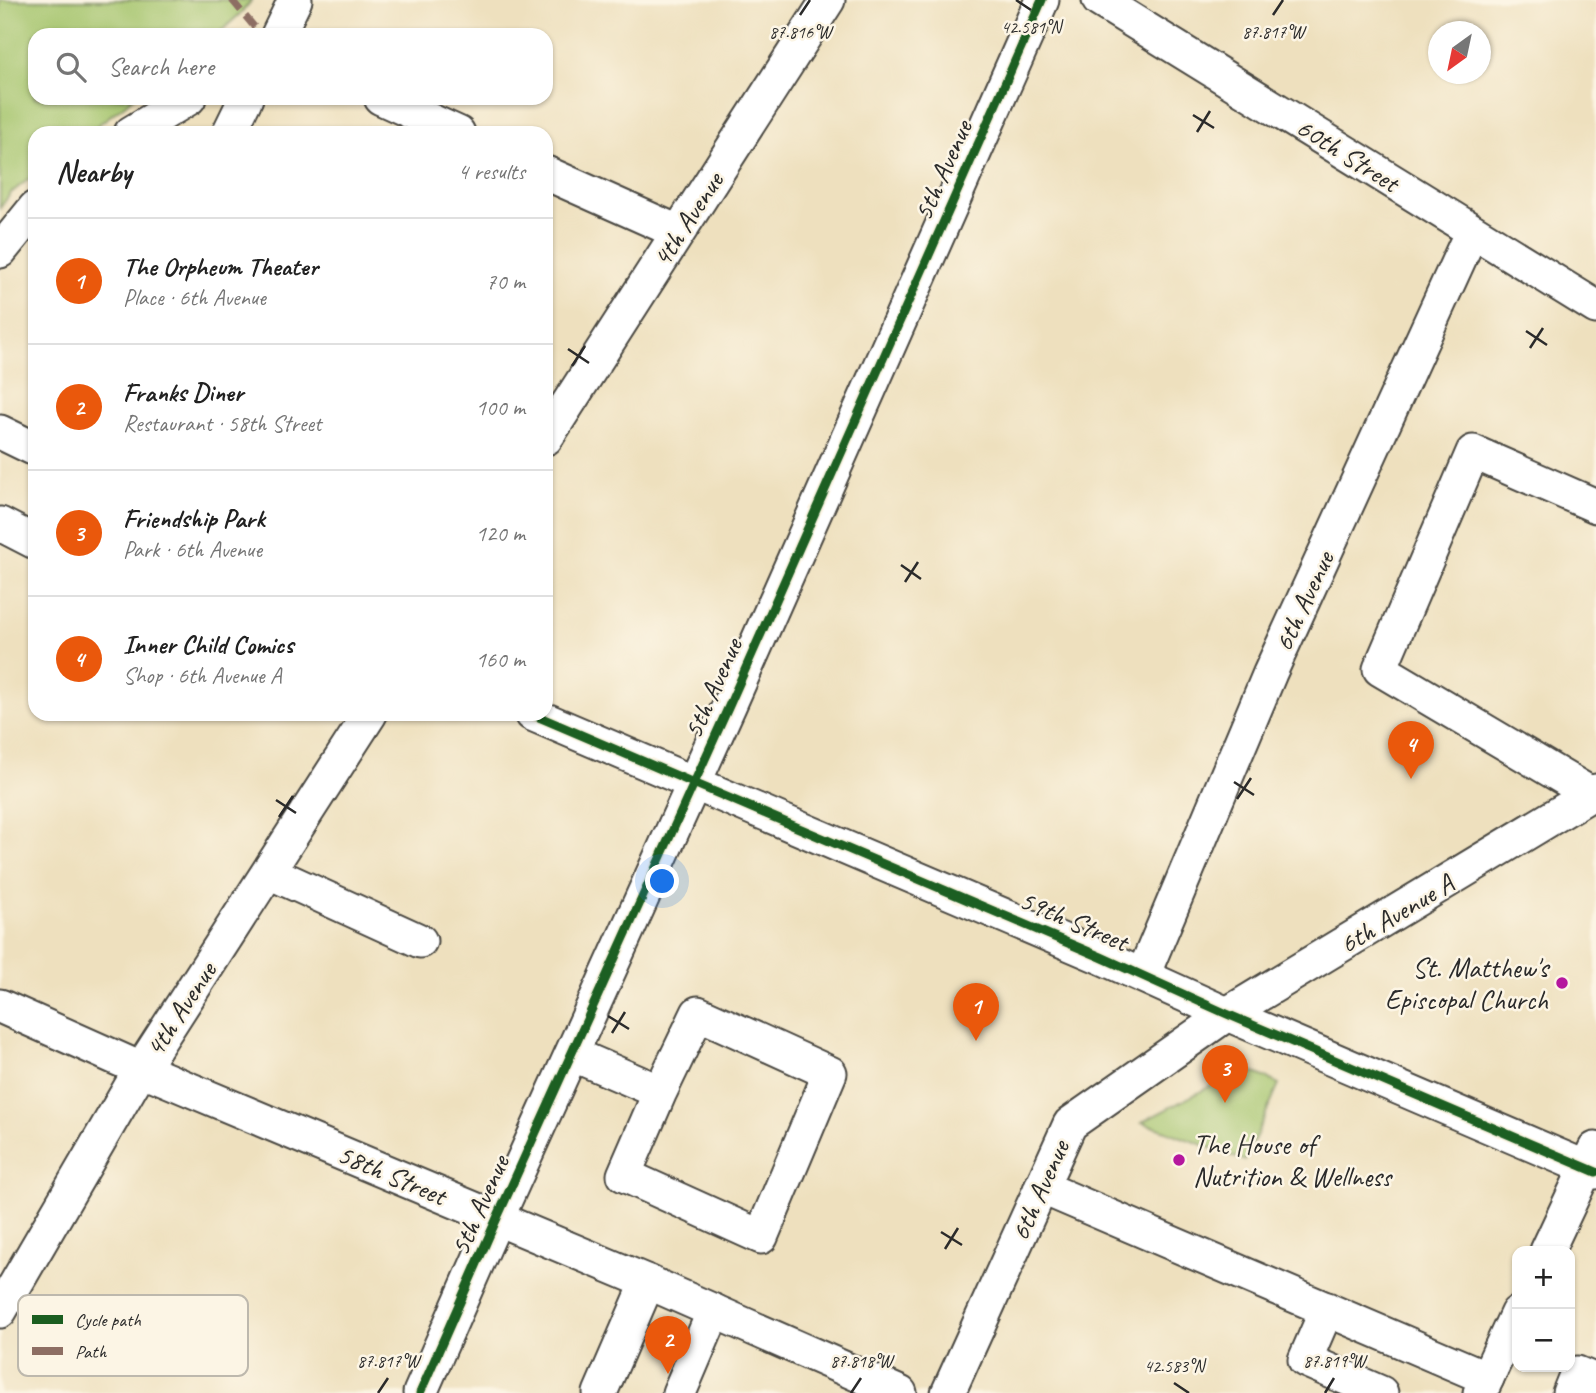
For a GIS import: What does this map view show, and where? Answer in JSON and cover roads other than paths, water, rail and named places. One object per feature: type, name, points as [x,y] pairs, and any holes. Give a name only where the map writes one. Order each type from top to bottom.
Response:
[{"type":"street","points":[[281,28],[295,0]]},
{"type":"street","name":"4th Avenue","points":[[553,427],[828,0]]},
{"type":"street","name":"5th Avenue","points":[[421,1393],[1042,0]]},
{"type":"street","name":"60th Street","points":[[1099,0],[1596,307]]},
{"type":"street","points":[[143,126],[177,105]]},
{"type":"street","points":[[233,126],[243,105]]},
{"type":"street","points":[[396,105],[443,126]]},
{"type":"street","points":[[553,176],[678,232]]},
{"type":"street","points":[[0,251],[28,217]]},
{"type":"street","name":"6th Avenue","points":[[1143,975],[1270,673],[1472,231]]},
{"type":"street","points":[[0,432],[28,446]]},
{"type":"street","points":[[1587,804],[1380,669],[1473,452],[1596,506]]},
{"type":"street","points":[[1,526],[28,539]]},
{"type":"street","name":"4th Avenue","points":[[0,1311],[141,1069],[366,721]]},
{"type":"street","name":"59th Street","points":[[549,721],[1143,975],[1227,1014],[1593,1162]]},
{"type":"street","name":"6th Avenue A","points":[[1227,1014],[1587,804]]},
{"type":"street","points":[[269,872],[420,941]]},
{"type":"street","name":"58th Street","points":[[0,1006],[141,1069],[648,1282],[900,1393]]},
{"type":"street","points":[[698,1013],[830,1073],[761,1237],[624,1175],[660,1092],[698,1013]]},
{"type":"street","name":"6th Avenue","points":[[948,1393],[1070,1124],[1227,1014]]},
{"type":"street","points":[[572,1054],[660,1092]]},
{"type":"street","points":[[1550,1246],[1593,1162]]},
{"type":"street","points":[[1041,1187],[1327,1310],[1483,1386],[1512,1324]]},
{"type":"street","points":[[600,1393],[648,1282]]},
{"type":"street","points":[[1327,1310],[1305,1360],[1381,1393]]},
{"type":"street","points":[[679,1393],[714,1311]]},
{"type":"street","points":[[1569,1393],[1577,1373],[1596,1381]]},
{"type":"place","name":"Inner Child Comics","points":[[1411,779]]},
{"type":"place","name":"St. Matthew's Episcopal Church","points":[[1562,983]]},
{"type":"place","name":"The Orpheum Theater","points":[[976,1041]]},
{"type":"place","name":"Friendship Park","points":[[1225,1103]]},
{"type":"place","name":"The House of Nutrition & Wellness","points":[[1179,1160]]},
{"type":"place","name":"Franks Diner","points":[[668,1374]]}]
